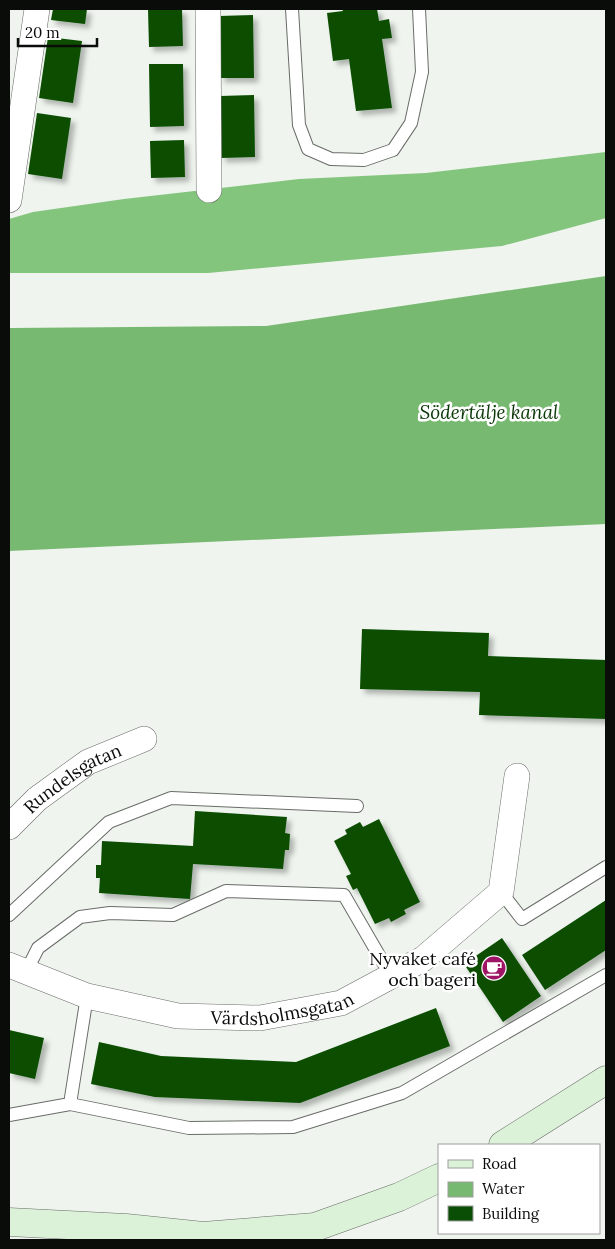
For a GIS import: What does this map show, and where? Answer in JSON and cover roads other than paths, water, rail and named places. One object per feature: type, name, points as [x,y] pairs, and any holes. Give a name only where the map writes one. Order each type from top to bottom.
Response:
[{"type":"main road","points":[[504,1144],[606,1080]]},
{"type":"main road","points":[[9,1222],[126,1228],[204,1236],[315,1227],[399,1197],[438,1178]]},
{"type":"street","points":[[9,200],[37,9]]},
{"type":"street","points":[[208,9],[209,190]]},
{"type":"street","name":"Rundelsgatan","points":[[9,827],[37,799],[88,762],[144,739]]},
{"type":"street","points":[[501,892],[517,776]]},
{"type":"street","name":"Värdsholmsgatan","points":[[17,969],[87,996],[178,1016],[260,1018],[341,1003],[423,959],[501,892]]},
{"type":"lane","points":[[292,9],[299,125],[308,149],[331,159],[364,160],[393,150],[411,123],[422,72],[419,9]]},
{"type":"lane","points":[[9,915],[109,822],[171,798],[357,806]]},
{"type":"lane","points":[[501,892],[522,919],[606,867]]},
{"type":"lane","points":[[17,969],[38,948],[80,917],[110,913],[173,915],[226,891],[344,895],[391,976]]},
{"type":"lane","points":[[9,1115],[70,1104],[189,1128],[293,1127],[402,1094],[606,975]]},
{"type":"lane","points":[[70,1104],[87,996]]},
{"type":"water","name":"Södertälje kanal","points":[[606,276],[606,524],[9,551],[9,328],[266,326]]},
{"type":"place","name":"Nyvaket café och bageri","points":[[494,968]]}]
